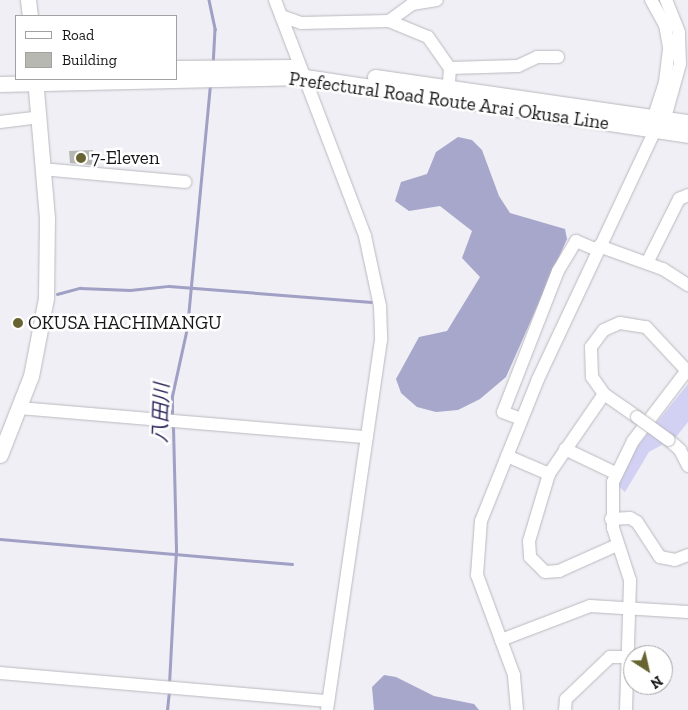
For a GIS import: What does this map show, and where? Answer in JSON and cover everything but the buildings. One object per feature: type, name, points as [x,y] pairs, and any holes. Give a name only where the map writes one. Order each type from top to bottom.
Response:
[{"type":"main road","points":[[28,0],[30,15]]},
{"type":"main road","name":"Prefectural Road Route Arai Okusa Line","points":[[178,68],[200,73]]},
{"type":"main road","name":"Prefectural Road Route Arai Okusa Line","points":[[178,74],[303,72],[658,121],[688,122]]},
{"type":"main road","points":[[0,74],[15,74]]},
{"type":"main road","name":"Prefectural Road Route Arai Okusa Line","points":[[0,84],[56,80]]},
{"type":"main road","points":[[0,455],[19,408],[40,343],[46,306],[48,264],[35,81]]},
{"type":"main road","name":"Prefectural Road Route Arai Okusa Line","points":[[658,121],[688,135]]},
{"type":"street","points":[[0,673],[327,705],[381,340],[378,283],[365,236],[275,0]]},
{"type":"street","points":[[389,21],[411,2],[437,0]]},
{"type":"street","points":[[652,0],[663,21],[669,47],[658,121]]},
{"type":"street","points":[[518,710],[514,675],[477,575],[477,549],[481,521],[521,419],[598,248],[675,86],[680,45],[666,0]]},
{"type":"street","points":[[281,16],[301,23],[389,21],[428,37],[450,68],[449,92]]},
{"type":"street","points":[[450,68],[518,66],[537,57],[558,57]]},
{"type":"street","points":[[0,122],[38,117]]},
{"type":"street","points":[[42,170],[186,182]]},
{"type":"street","points":[[647,263],[679,199],[688,195]]},
{"type":"street","points":[[521,419],[503,412],[558,271],[576,240],[647,263],[688,284]]},
{"type":"street","points":[[627,645],[629,571],[617,546],[612,519],[615,473],[633,441],[687,370],[646,327],[628,322],[612,325],[597,337],[589,358],[592,377],[604,394],[637,417],[668,440],[680,450],[688,466]]},
{"type":"street","points":[[604,394],[549,474],[529,541],[530,557],[538,568],[559,571],[617,546]]},
{"type":"street","points":[[19,408],[367,437]]},
{"type":"street","points":[[565,449],[615,473]]},
{"type":"street","points":[[507,456],[549,474]]},
{"type":"street","points":[[612,519],[630,518],[637,522],[660,557],[675,560],[688,555]]},
{"type":"street","points":[[501,640],[580,608],[628,607],[688,612]]},
{"type":"street","points":[[565,710],[566,700],[610,657],[623,657]]},
{"type":"street","points":[[626,695],[626,710]]},
{"type":"shaded area","points":[[458,137],[472,140],[482,150],[499,196],[510,213],[565,229],[567,239],[506,377],[480,399],[458,410],[436,412],[417,407],[401,393],[396,379],[419,337],[447,331],[480,277],[462,258],[472,231],[440,206],[409,211],[395,201],[401,182],[427,174],[436,152]]},
{"type":"shaded area","points":[[688,384],[688,422],[676,437],[649,452],[625,492],[615,483],[623,464]]},
{"type":"shaded area","points":[[384,675],[396,677],[434,696],[474,704],[479,710],[374,710],[372,687]]},
{"type":"waterway","name":"八田川","points":[[209,0],[215,29],[213,62]]},
{"type":"waterway","name":"八田川","points":[[172,416],[172,396],[187,328],[210,85]]},
{"type":"waterway","points":[[57,294],[80,288],[130,290],[169,286],[371,302]]},
{"type":"waterway","name":"八田川","points":[[169,684],[176,550],[173,424]]},
{"type":"waterway","points":[[0,539],[292,564]]},
{"type":"waterway","name":"八田川","points":[[167,710],[169,692]]},
{"type":"place","name":"7-Eleven","points":[[81,158]]},
{"type":"place","name":"OKUSA HACHIMANGU","points":[[18,323]]}]
